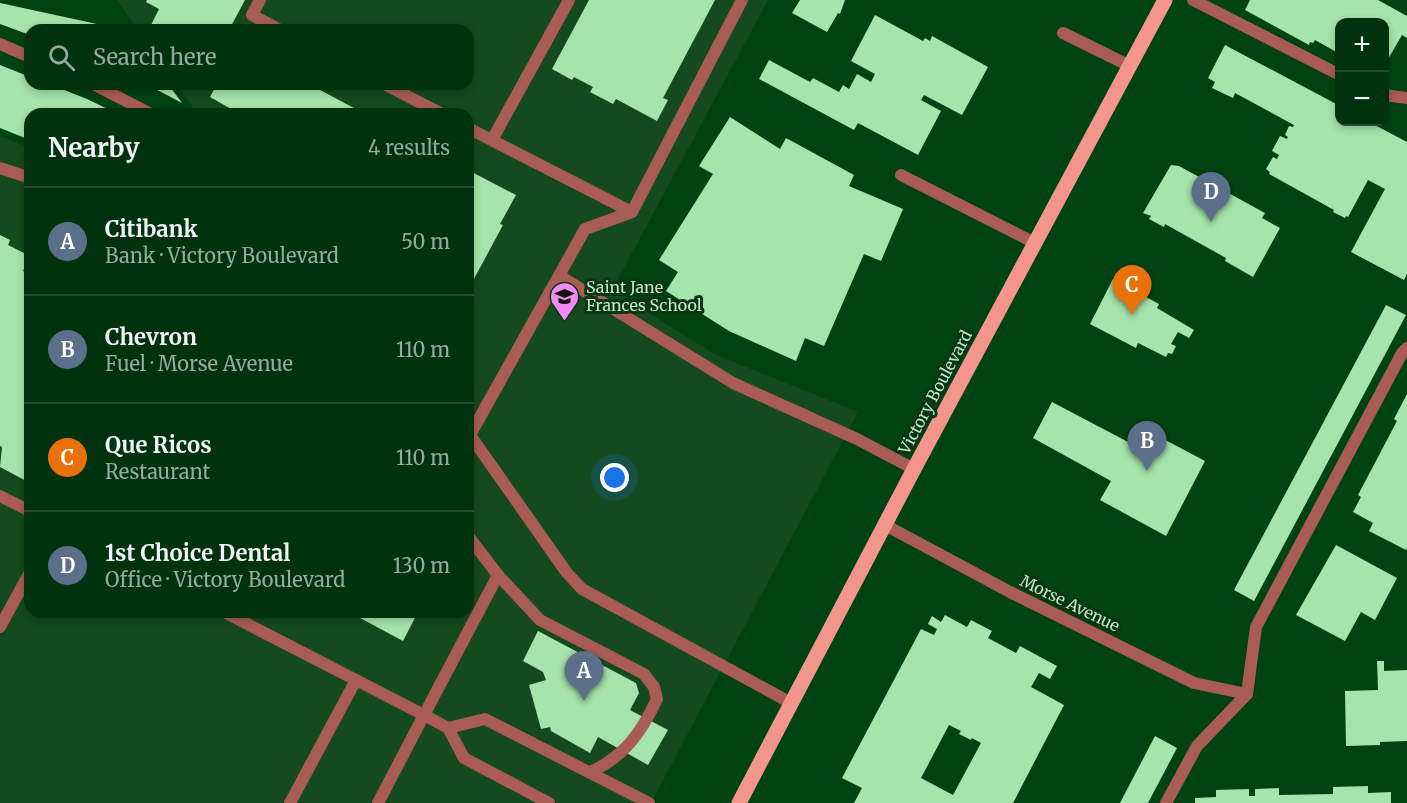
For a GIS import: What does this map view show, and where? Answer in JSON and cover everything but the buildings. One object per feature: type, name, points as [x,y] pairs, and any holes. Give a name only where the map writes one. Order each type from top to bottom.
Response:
[{"type":"main road","name":"Victory Boulevard","points":[[739,803],[914,469],[1165,0]]},
{"type":"street","points":[[260,0],[252,15],[269,24]]},
{"type":"street","points":[[492,140],[569,0]]},
{"type":"street","points":[[474,428],[585,228],[632,212],[742,0]]},
{"type":"street","points":[[1193,0],[1335,72]]},
{"type":"street","points":[[1063,33],[1130,66]]},
{"type":"street","points":[[0,44],[24,54]]},
{"type":"street","points":[[105,90],[139,108]]},
{"type":"street","points":[[396,90],[430,108]]},
{"type":"street","points":[[1389,96],[1407,98]]},
{"type":"street","points":[[474,131],[632,212]]},
{"type":"street","points":[[0,168],[24,176]]},
{"type":"street","points":[[901,175],[1035,243]]},
{"type":"street","points":[[560,276],[734,383],[857,439],[914,469]]},
{"type":"street","points":[[1166,803],[1197,746],[1247,694],[1256,627],[1402,353],[1407,348]]},
{"type":"street","points":[[474,441],[567,573],[582,589],[791,703]]},
{"type":"street","points":[[0,496],[24,508]]},
{"type":"street","name":"Morse Avenue","points":[[885,525],[1010,592],[1194,683],[1247,694]]},
{"type":"street","points":[[474,544],[498,575],[540,620],[644,674],[654,687],[657,699],[637,735],[617,758],[590,772]]},
{"type":"street","points":[[378,803],[498,575]]},
{"type":"street","points":[[0,627],[24,583]]},
{"type":"street","points":[[235,618],[448,728],[464,758],[549,803]]},
{"type":"street","points":[[290,803],[356,681]]},
{"type":"street","points":[[448,728],[485,719],[649,803]]},
{"type":"shaded area","points":[[117,0],[768,0],[612,290],[714,354],[858,412],[651,803],[0,803],[0,136],[24,146],[24,618],[474,618],[474,108],[194,108],[180,90],[474,90],[474,24],[134,24]]},
{"type":"place","name":"1st Choice Dental","points":[[1211,222]]},
{"type":"place","name":"Que Ricos","points":[[1132,315]]},
{"type":"place","name":"Saint Jane Frances School","points":[[565,322]]},
{"type":"place","name":"Chevron","points":[[1147,471]]},
{"type":"place","name":"Citibank","points":[[584,701]]}]
